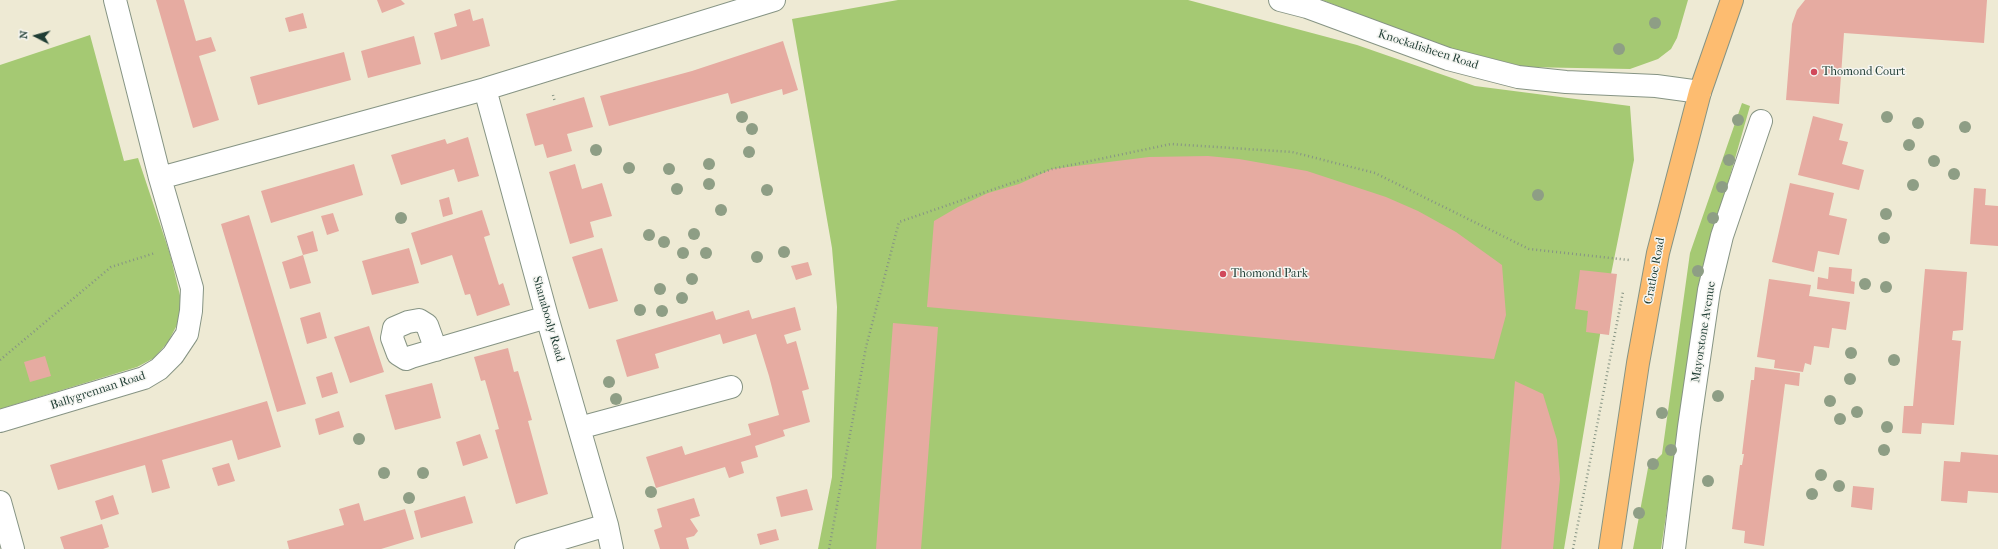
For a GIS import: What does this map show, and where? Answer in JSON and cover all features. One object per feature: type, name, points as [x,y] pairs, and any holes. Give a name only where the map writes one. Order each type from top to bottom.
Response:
[{"type":"main road","name":"Cratloe Road","points":[[1610,549],[1638,363],[1658,253],[1677,174],[1700,92],[1732,0]]},
{"type":"street","name":"Ballygrennan Road","points":[[0,421],[144,378],[159,369],[173,355],[187,334],[192,288],[160,178],[115,0]]},
{"type":"street","name":"Knockalisheen Road","points":[[1280,0],[1307,7],[1448,59],[1518,77],[1566,82],[1656,86],[1700,92]]},
{"type":"street","points":[[160,178],[486,89],[769,1]]},
{"type":"street","name":"Shanabooly Road","points":[[486,89],[547,317],[607,525],[612,549]]},
{"type":"street","name":"Mayorstone Avenue","points":[[1674,549],[1689,427],[1709,290],[1722,236],[1761,121]]},
{"type":"street","points":[[436,350],[547,317]]},
{"type":"street","points":[[579,428],[731,387]]},
{"type":"street","points":[[0,502],[13,549]]},
{"type":"street","points":[[526,549],[607,525]]},
{"type":"path","points":[[829,549],[866,347],[899,222],[1052,169],[1172,144],[1292,152],[1375,173],[1529,249],[1629,260],[1627,268]]},
{"type":"path","points":[[0,360],[110,267],[156,252]]},
{"type":"path","points":[[1573,549],[1623,290]]},
{"type":"green space","name":"Thomond Park","points":[[898,0],[1188,0],[1357,45],[1475,86],[1630,106],[1634,160],[1606,299],[1564,549],[818,549],[832,477],[837,307],[832,248],[792,19]]},
{"type":"green space","points":[[1322,0],[1688,0],[1677,38],[1671,49],[1658,59],[1630,69],[1525,67],[1442,46]]},
{"type":"green space","points":[[90,35],[124,161],[138,158],[170,254],[182,304],[177,325],[168,342],[154,358],[137,367],[0,409],[0,65]]},
{"type":"green space","points":[[1742,103],[1750,106],[1702,274],[1661,549],[1633,549],[1648,468],[1662,454],[1690,253]]},
{"type":"building","points":[[156,0],[184,0],[196,41],[211,37],[216,51],[199,56],[219,120],[193,128]]},
{"type":"building","points":[[377,0],[401,0],[405,4],[382,13]]},
{"type":"building","name":"Thomond Court","points":[[1805,0],[1987,0],[1984,43],[1844,33],[1839,104],[1786,100],[1792,24],[1797,10]]},
{"type":"building","points":[[470,9],[473,21],[483,18],[490,46],[441,60],[434,33],[457,26],[454,14]]},
{"type":"building","points":[[303,13],[307,28],[289,32],[285,18]]},
{"type":"building","points":[[414,36],[421,64],[368,78],[361,51]]},
{"type":"building","points":[[783,41],[798,90],[783,95],[782,89],[731,104],[728,93],[609,126],[600,96],[692,71]]},
{"type":"building","points":[[344,52],[351,80],[258,105],[250,77]]},
{"type":"building","points":[[584,97],[593,127],[567,134],[572,151],[547,158],[543,144],[535,146],[526,114]]},
{"type":"building","points":[[1813,116],[1843,124],[1839,140],[1848,142],[1842,164],[1864,170],[1859,190],[1798,175]]},
{"type":"building","points":[[468,137],[479,176],[458,182],[454,169],[401,185],[391,155],[445,139],[447,144]]},
{"type":"building","name":"Thomond Park","points":[[1208,156],[1239,159],[1307,171],[1386,197],[1418,211],[1456,232],[1502,265],[1506,315],[1494,359],[927,307],[934,221],[958,207],[988,193],[1019,184],[1052,169],[1149,157]]},
{"type":"building","points":[[354,164],[363,195],[271,223],[261,191]]},
{"type":"building","points":[[575,164],[582,189],[602,183],[612,216],[590,222],[594,237],[570,244],[549,172]]},
{"type":"building","points":[[1790,183],[1834,193],[1829,215],[1847,219],[1839,255],[1818,251],[1814,272],[1772,262]]},
{"type":"building","points":[[1974,188],[1986,189],[1985,205],[1998,206],[1998,246],[1970,244]]},
{"type":"building","points":[[449,197],[453,214],[443,217],[439,200]]},
{"type":"building","points":[[482,210],[490,235],[484,237],[499,285],[503,283],[510,305],[477,316],[470,294],[465,295],[452,255],[421,265],[411,233]]},
{"type":"building","points":[[333,213],[339,231],[327,235],[321,216]]},
{"type":"building","points":[[249,215],[306,404],[277,412],[221,224]]},
{"type":"building","points":[[313,231],[318,251],[303,255],[297,236]]},
{"type":"building","points":[[409,248],[419,283],[372,295],[362,261]]},
{"type":"building","points":[[602,248],[618,301],[589,309],[572,257]]},
{"type":"building","points":[[303,255],[311,283],[290,289],[282,262]]},
{"type":"building","points":[[808,262],[812,275],[796,280],[791,266]]},
{"type":"building","points":[[1829,267],[1852,269],[1851,281],[1855,282],[1854,294],[1817,289],[1818,277],[1828,279]]},
{"type":"building","points":[[1925,269],[1967,272],[1963,330],[1953,331],[1952,340],[1961,341],[1954,425],[1922,423],[1921,434],[1902,433],[1904,406],[1913,406]]},
{"type":"building","points":[[1580,270],[1617,274],[1609,335],[1586,332],[1588,311],[1575,309]]},
{"type":"building","points":[[1769,279],[1811,285],[1809,296],[1850,302],[1846,330],[1832,328],[1829,348],[1814,346],[1811,365],[1805,363],[1803,372],[1774,368],[1775,360],[1757,357]]},
{"type":"building","points":[[795,307],[801,330],[784,335],[787,344],[796,341],[809,389],[802,391],[810,422],[783,430],[785,436],[755,446],[758,457],[741,462],[744,473],[729,478],[725,467],[656,488],[646,457],[682,446],[685,455],[751,435],[748,424],[779,415],[769,376],[756,334],[723,344],[720,334],[655,354],[659,368],[627,377],[616,340],[713,311],[716,320],[749,310],[752,319]]},
{"type":"building","points":[[320,312],[327,338],[307,344],[300,318]]},
{"type":"building","points":[[893,323],[938,327],[921,549],[876,549]]},
{"type":"building","points":[[369,326],[384,372],[350,383],[334,337]]},
{"type":"building","points":[[508,348],[514,372],[518,371],[532,420],[528,421],[548,494],[516,504],[495,430],[499,429],[485,380],[481,381],[474,357]]},
{"type":"building","points":[[45,356],[51,376],[30,382],[24,362]]},
{"type":"building","points":[[1755,367],[1800,373],[1799,386],[1785,384],[1764,546],[1744,543],[1745,531],[1732,529],[1740,465],[1742,465],[1744,454],[1742,454],[1751,380],[1754,380]]},
{"type":"building","points":[[332,372],[338,393],[322,398],[316,377]]},
{"type":"building","points":[[1515,381],[1543,394],[1557,440],[1560,479],[1553,549],[1501,549]]},
{"type":"building","points":[[432,383],[441,418],[395,430],[385,395]]},
{"type":"building","points":[[267,401],[281,447],[238,460],[232,440],[162,460],[170,488],[152,493],[145,465],[58,490],[50,465]]},
{"type":"building","points":[[339,411],[344,427],[319,435],[315,419]]},
{"type":"building","points":[[480,434],[488,458],[463,466],[456,442]]},
{"type":"building","points":[[1961,452],[1998,455],[1998,493],[1968,491],[1967,503],[1941,501],[1944,461],[1960,462]]},
{"type":"building","points":[[229,463],[235,481],[218,486],[212,468]]},
{"type":"building","points":[[1853,486],[1874,488],[1872,510],[1851,507]]},
{"type":"building","points":[[807,489],[813,510],[781,517],[776,497]]},
{"type":"building","points":[[113,495],[119,514],[101,520],[95,501]]},
{"type":"building","points":[[465,496],[473,523],[421,538],[414,511]]},
{"type":"building","points":[[694,498],[700,516],[690,519],[698,531],[694,536],[686,538],[689,549],[660,549],[654,530],[662,527],[657,509]]},
{"type":"building","points":[[359,503],[364,521],[405,509],[414,539],[381,549],[289,549],[287,541],[344,525],[339,509]]},
{"type":"building","points":[[102,524],[109,547],[103,549],[64,549],[60,537]]},
{"type":"building","points":[[776,529],[779,540],[760,545],[757,534]]},
{"type":"place","name":"Thomond Court","points":[[1814,72]]},
{"type":"place","name":"Thomond Park","points":[[1223,274]]}]
